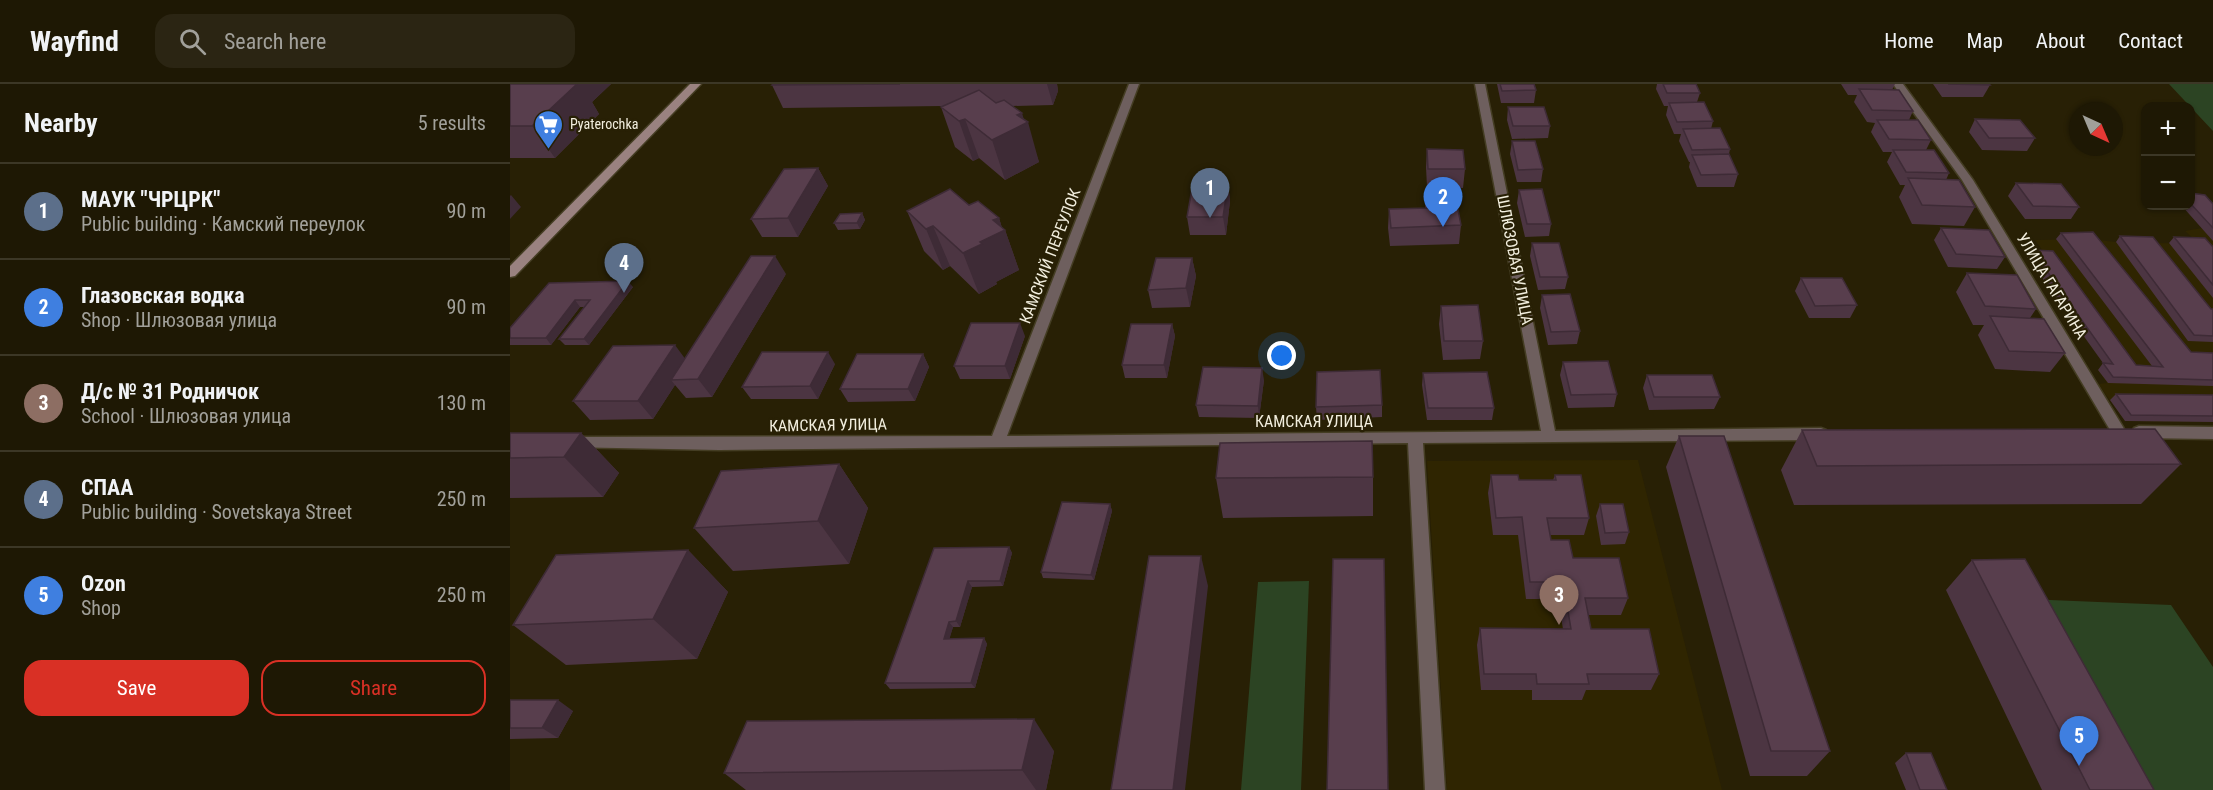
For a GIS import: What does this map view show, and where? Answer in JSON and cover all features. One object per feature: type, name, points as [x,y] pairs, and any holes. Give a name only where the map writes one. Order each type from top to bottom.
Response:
[{"type":"main road","points":[[510,273],[696,84]]},
{"type":"street","name":"КАМСКИЙ ПЕРЕУЛОК","points":[[998,440],[1134,84]]},
{"type":"street","name":"ШЛЮЗОВАЯ УЛИЦА","points":[[1480,84],[1549,436]]},
{"type":"street","name":"УЛИЦА ГАГАРИНА","points":[[1898,84],[1967,180],[2118,431]]},
{"type":"street","points":[[2095,432],[2213,433]]},
{"type":"street","name":"КАМСКАЯ УЛИЦА","points":[[554,442],[719,444],[1840,434]]},
{"type":"street","points":[[1415,438],[1435,790]]},
{"type":"shaded area","points":[[2213,202],[2213,422],[2125,421],[2098,384],[2107,383],[2098,370],[2107,370],[2048,258],[2035,240],[2089,239],[2199,244],[2185,231],[2202,228],[2186,210],[2195,210],[2195,203]]},
{"type":"shaded area","points":[[1638,460],[1722,790],[1447,790],[1427,461]]},
{"type":"green space","points":[[2169,84],[2213,84],[2213,131],[2195,112],[2195,102],[2186,102]]},
{"type":"green space","points":[[1309,581],[1301,790],[1241,790],[1258,582]]},
{"type":"green space","points":[[2023,599],[2171,605],[2213,667],[2213,790],[2121,790]]},
{"type":"building","points":[[510,84],[577,84],[532,126],[510,126]]},
{"type":"building","points":[[773,84],[900,84],[772,85]]},
{"type":"building","points":[[1500,84],[1534,84],[1536,90],[1502,91]]},
{"type":"building","points":[[1663,84],[1696,84],[1700,93],[1667,93]]},
{"type":"building","points":[[1859,89],[1899,90],[1913,111],[1872,110]]},
{"type":"building","points":[[979,90],[996,103],[1004,100],[1022,113],[1017,115],[1028,122],[992,140],[965,119],[959,121],[941,107]]},
{"type":"building","points":[[1704,102],[1713,121],[1677,122],[1669,103]]},
{"type":"building","points":[[1508,107],[1544,107],[1550,126],[1513,126]]},
{"type":"building","points":[[1975,119],[2020,120],[2035,138],[1989,138]]},
{"type":"building","points":[[1877,120],[1918,120],[1931,140],[1889,139]]},
{"type":"building","points":[[1720,128],[1730,149],[1692,150],[1683,129]]},
{"type":"building","points":[[1512,141],[1535,141],[1543,169],[1518,170]]},
{"type":"building","points":[[1427,149],[1463,150],[1465,169],[1428,169]]},
{"type":"building","points":[[1893,150],[1934,150],[1949,173],[1906,172]]},
{"type":"building","points":[[1729,154],[1738,174],[1701,175],[1692,155]]},
{"type":"building","points":[[818,168],[788,218],[751,219],[784,169]]},
{"type":"building","points":[[1908,178],[1959,180],[1975,207],[1922,205]]},
{"type":"building","points":[[1193,183],[1228,183],[1223,217],[1187,217]]},
{"type":"building","points":[[2016,183],[2061,184],[2079,207],[2033,206]]},
{"type":"building","points":[[950,189],[969,205],[978,201],[999,218],[993,220],[1005,230],[963,253],[933,226],[926,229],[907,211]]},
{"type":"building","points":[[1454,189],[1461,225],[1391,228],[1389,209],[1429,208],[1426,190]]},
{"type":"building","points":[[1542,189],[1551,224],[1527,224],[1519,190]]},
{"type":"building","points":[[2195,194],[2205,195],[2213,204],[2213,228],[2195,208]]},
{"type":"building","points":[[862,213],[857,223],[834,223],[840,214]]},
{"type":"building","points":[[1941,228],[1989,230],[2005,257],[1956,254]]},
{"type":"building","points":[[2093,232],[2191,352],[2213,353],[2213,380],[2113,377],[2103,363],[2113,364],[2032,250],[2053,251],[2136,365],[2163,367],[2061,233]]},
{"type":"building","points":[[2120,236],[2153,237],[2213,309],[2213,336],[2194,335]]},
{"type":"building","points":[[2174,237],[2205,238],[2213,247],[2213,285]]},
{"type":"building","points":[[1532,243],[1559,243],[1568,277],[1540,277]]},
{"type":"building","points":[[751,256],[775,256],[698,379],[671,380]]},
{"type":"building","points":[[1156,258],[1192,258],[1186,288],[1148,290]]},
{"type":"building","points":[[1967,273],[2017,275],[2036,309],[1985,306]]},
{"type":"building","points":[[1801,278],[1842,278],[1857,305],[1815,306]]},
{"type":"building","points":[[628,281],[584,339],[559,339],[590,300],[575,300],[546,338],[510,338],[510,328],[549,283]]},
{"type":"building","points":[[1570,294],[1580,331],[1551,332],[1542,295]]},
{"type":"building","points":[[1478,305],[1483,341],[1444,341],[1441,306]]},
{"type":"building","points":[[1990,316],[2044,319],[2065,353],[2009,351]]},
{"type":"building","points":[[971,323],[1020,323],[1005,366],[954,366]]},
{"type":"building","points":[[1131,324],[1172,324],[1164,365],[1122,365]]},
{"type":"building","points":[[675,345],[638,401],[573,401],[613,346]]},
{"type":"building","points":[[762,352],[828,352],[810,386],[742,387]]},
{"type":"building","points":[[857,354],[923,354],[908,389],[840,389]]},
{"type":"building","points":[[1608,361],[1617,394],[1571,395],[1563,362]]},
{"type":"building","points":[[1203,367],[1262,368],[1258,406],[1196,405]]},
{"type":"building","points":[[1380,370],[1382,405],[1316,407],[1317,372]]},
{"type":"building","points":[[1487,372],[1494,408],[1428,408],[1423,373]]},
{"type":"building","points":[[1647,375],[1712,375],[1720,397],[1654,397]]},
{"type":"building","points":[[2116,394],[2213,395],[2213,416],[2131,415]]},
{"type":"building","points":[[2155,429],[2181,464],[1817,466],[1802,430]]},
{"type":"building","points":[[510,433],[581,433],[564,457],[510,458]]},
{"type":"building","points":[[1679,436],[1724,436],[1830,751],[1771,751]]},
{"type":"building","points":[[1372,441],[1373,477],[1216,478],[1220,443]]},
{"type":"building","points":[[839,464],[818,521],[694,528],[721,471]]},
{"type":"building","points":[[1491,475],[1518,475],[1519,480],[1556,480],[1555,475],[1581,475],[1589,518],[1547,518],[1551,540],[1569,540],[1573,558],[1619,558],[1628,598],[1585,598],[1591,629],[1649,629],[1659,674],[1587,674],[1589,684],[1537,684],[1536,674],[1484,674],[1480,628],[1571,629],[1563,582],[1530,582],[1522,517],[1496,518]]},
{"type":"building","points":[[1062,502],[1110,504],[1091,575],[1041,572]]},
{"type":"building","points":[[1600,504],[1623,504],[1629,532],[1605,533]]},
{"type":"building","points":[[1009,547],[1000,581],[968,581],[956,621],[949,622],[944,639],[984,638],[971,683],[885,683],[934,548]]},
{"type":"building","points":[[688,550],[653,619],[513,625],[556,555]]},
{"type":"building","points":[[1149,556],[1201,556],[1173,790],[1111,790]]},
{"type":"building","points":[[1333,559],[1384,559],[1388,790],[1327,790]]},
{"type":"building","points":[[2025,559],[2154,790],[2090,790],[1972,560]]},
{"type":"building","points":[[510,700],[558,700],[542,728],[510,728]]},
{"type":"building","points":[[1034,719],[1022,770],[724,773],[747,721]]},
{"type":"building","points":[[1906,753],[1931,753],[1947,790],[1920,790]]},
{"type":"place","name":"Pyaterochka","points":[[549,150]]},
{"type":"place","name":"МАУК \"ЧРЦРК\"","points":[[1210,218]]},
{"type":"place","name":"Глазовская водка","points":[[1443,227]]},
{"type":"place","name":"СПАА","points":[[624,293]]},
{"type":"place","name":"Д/с № 31 Родничок","points":[[1559,625]]},
{"type":"place","name":"Ozon","points":[[2079,766]]}]
